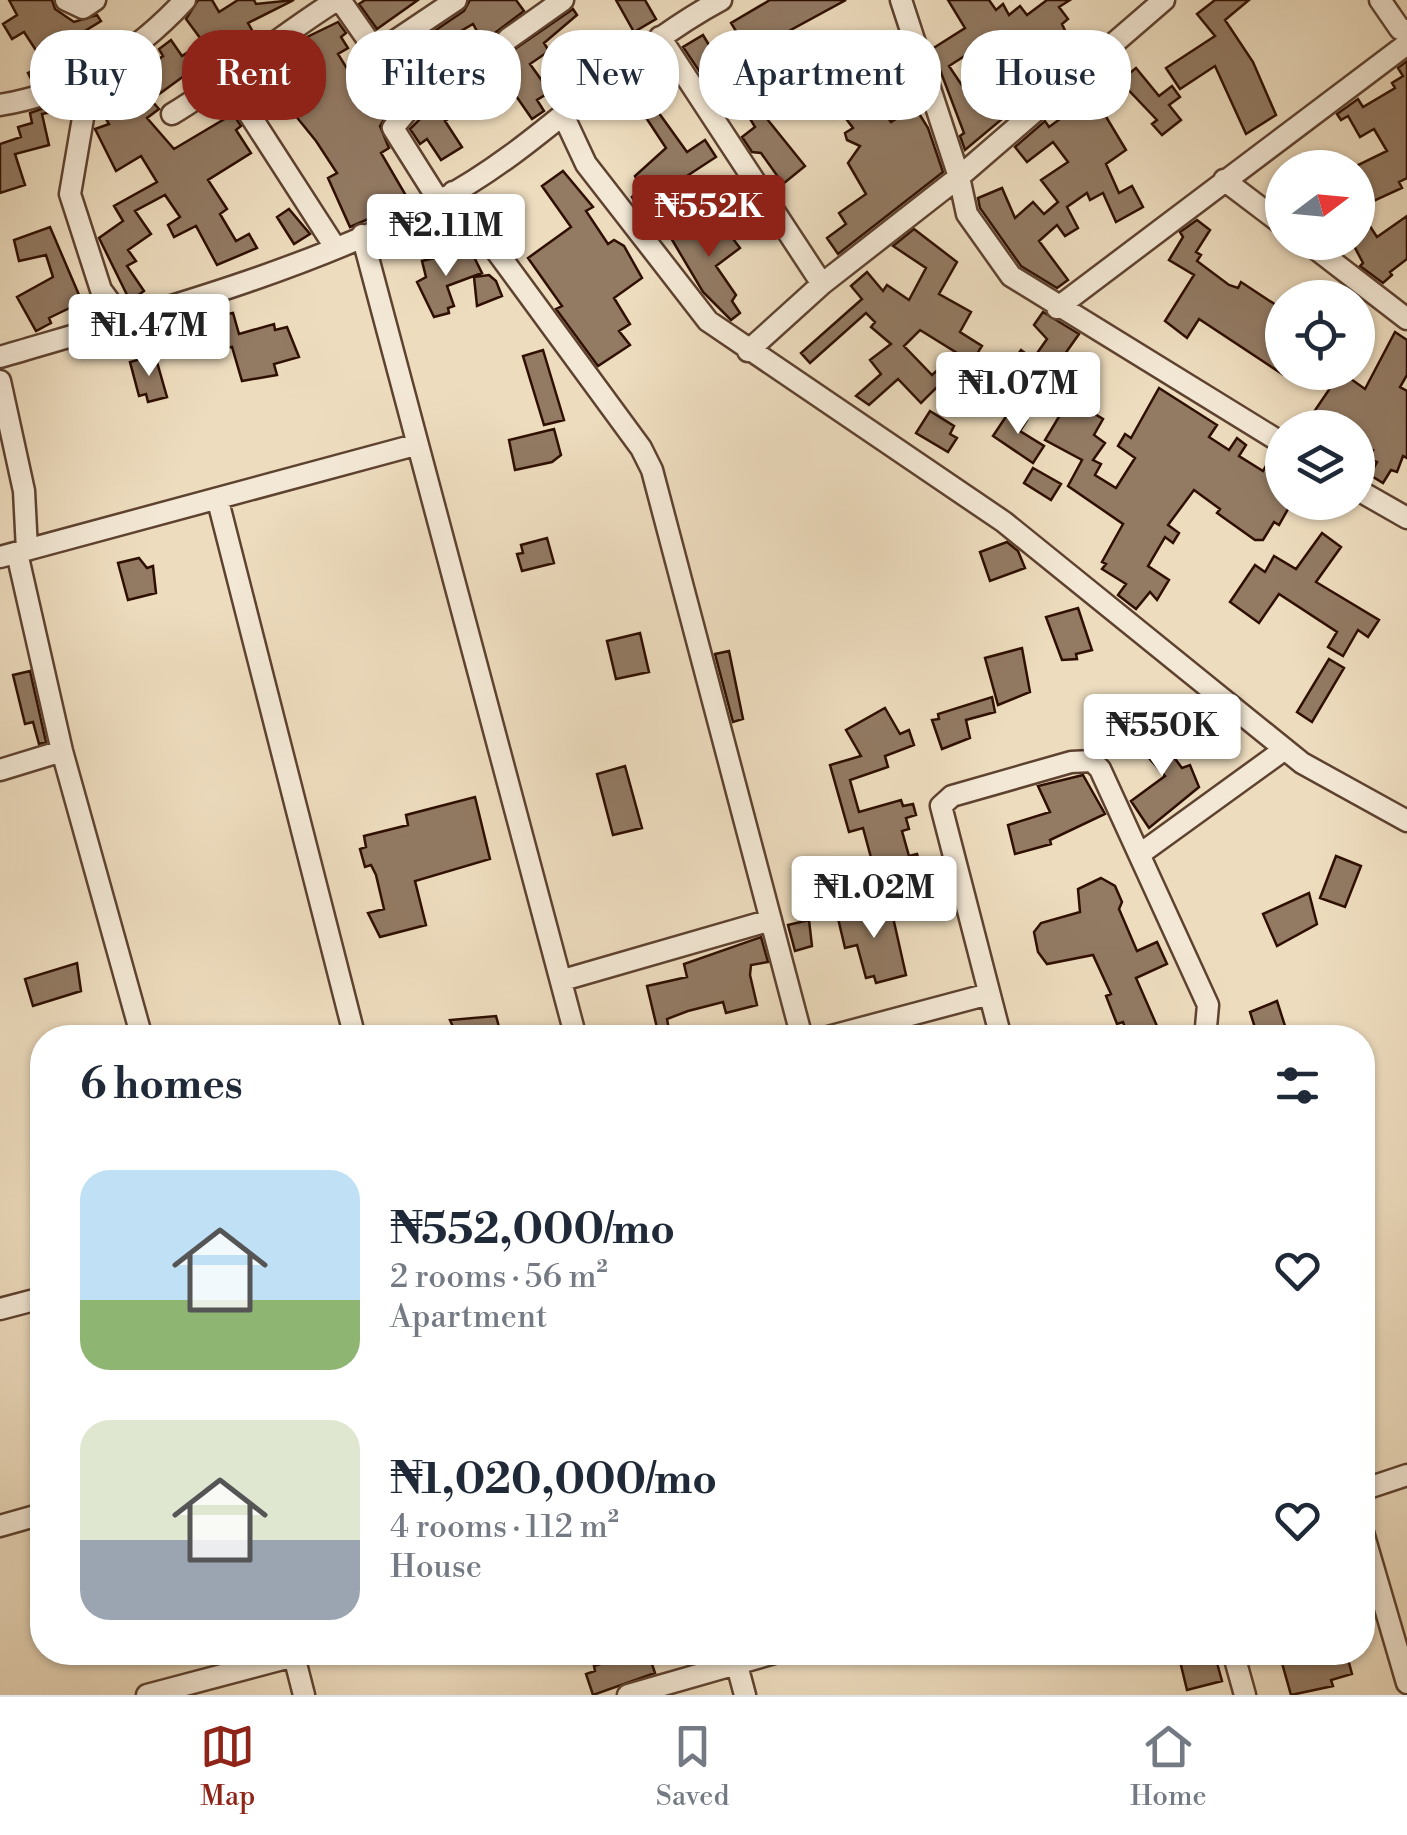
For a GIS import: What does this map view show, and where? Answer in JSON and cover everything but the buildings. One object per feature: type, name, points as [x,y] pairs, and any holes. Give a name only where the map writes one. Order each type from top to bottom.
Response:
[{"type":"street","points":[[66,0],[83,8],[95,0]]},
{"type":"street","points":[[154,30],[185,0]]},
{"type":"street","points":[[288,30],[339,0],[360,30]]},
{"type":"street","points":[[412,30],[456,0]]},
{"type":"street","points":[[521,31],[563,0]]},
{"type":"street","points":[[672,30],[721,0]]},
{"type":"street","points":[[901,0],[959,177],[967,214],[988,250],[1011,276],[1056,308],[1265,433]]},
{"type":"street","points":[[748,351],[822,284],[959,177],[1164,0]]},
{"type":"street","points":[[1056,308],[1224,180],[1405,32],[1380,0]]},
{"type":"street","points":[[679,66],[822,284]]},
{"type":"street","points":[[0,105],[30,96]]},
{"type":"street","points":[[172,114],[182,108]]},
{"type":"street","points":[[83,120],[70,194],[101,290],[123,320]]},
{"type":"street","points":[[253,120],[334,247]]},
{"type":"street","points":[[400,120],[393,128],[641,448],[652,470],[799,1025]]},
{"type":"street","points":[[0,357],[123,320],[334,247],[446,197],[560,120]]},
{"type":"street","points":[[565,120],[586,164],[645,245],[708,321],[1004,522],[1285,749],[1407,821]]},
{"type":"street","points":[[1224,180],[1265,211]]},
{"type":"street","points":[[362,235],[573,1025]]},
{"type":"street","points":[[1330,260],[1407,319]]},
{"type":"street","points":[[0,381],[24,491],[15,553],[62,751],[138,1025]]},
{"type":"street","points":[[15,553],[416,445]]},
{"type":"street","points":[[1375,500],[1407,518]]},
{"type":"street","points":[[218,501],[351,1025]]},
{"type":"street","points":[[1140,854],[1285,749]]},
{"type":"street","points":[[0,770],[62,751]]},
{"type":"street","points":[[998,1025],[941,806],[952,796],[1071,762],[1092,761],[1140,854],[1208,1005],[1206,1025]]},
{"type":"street","points":[[563,980],[772,920]]},
{"type":"street","points":[[873,1025],[990,994]]},
{"type":"street","points":[[0,1309],[30,1301]]},
{"type":"street","points":[[1375,1486],[1407,1476]]},
{"type":"street","points":[[0,1526],[30,1517]]},
{"type":"street","points":[[1375,1573],[1407,1683]]},
{"type":"street","points":[[146,1695],[259,1665]]},
{"type":"street","points":[[302,1665],[304,1695]]},
{"type":"street","points":[[628,1695],[715,1665]]},
{"type":"street","points":[[737,1665],[744,1695]]},
{"type":"street","points":[[1236,1665],[1244,1695]]}]
